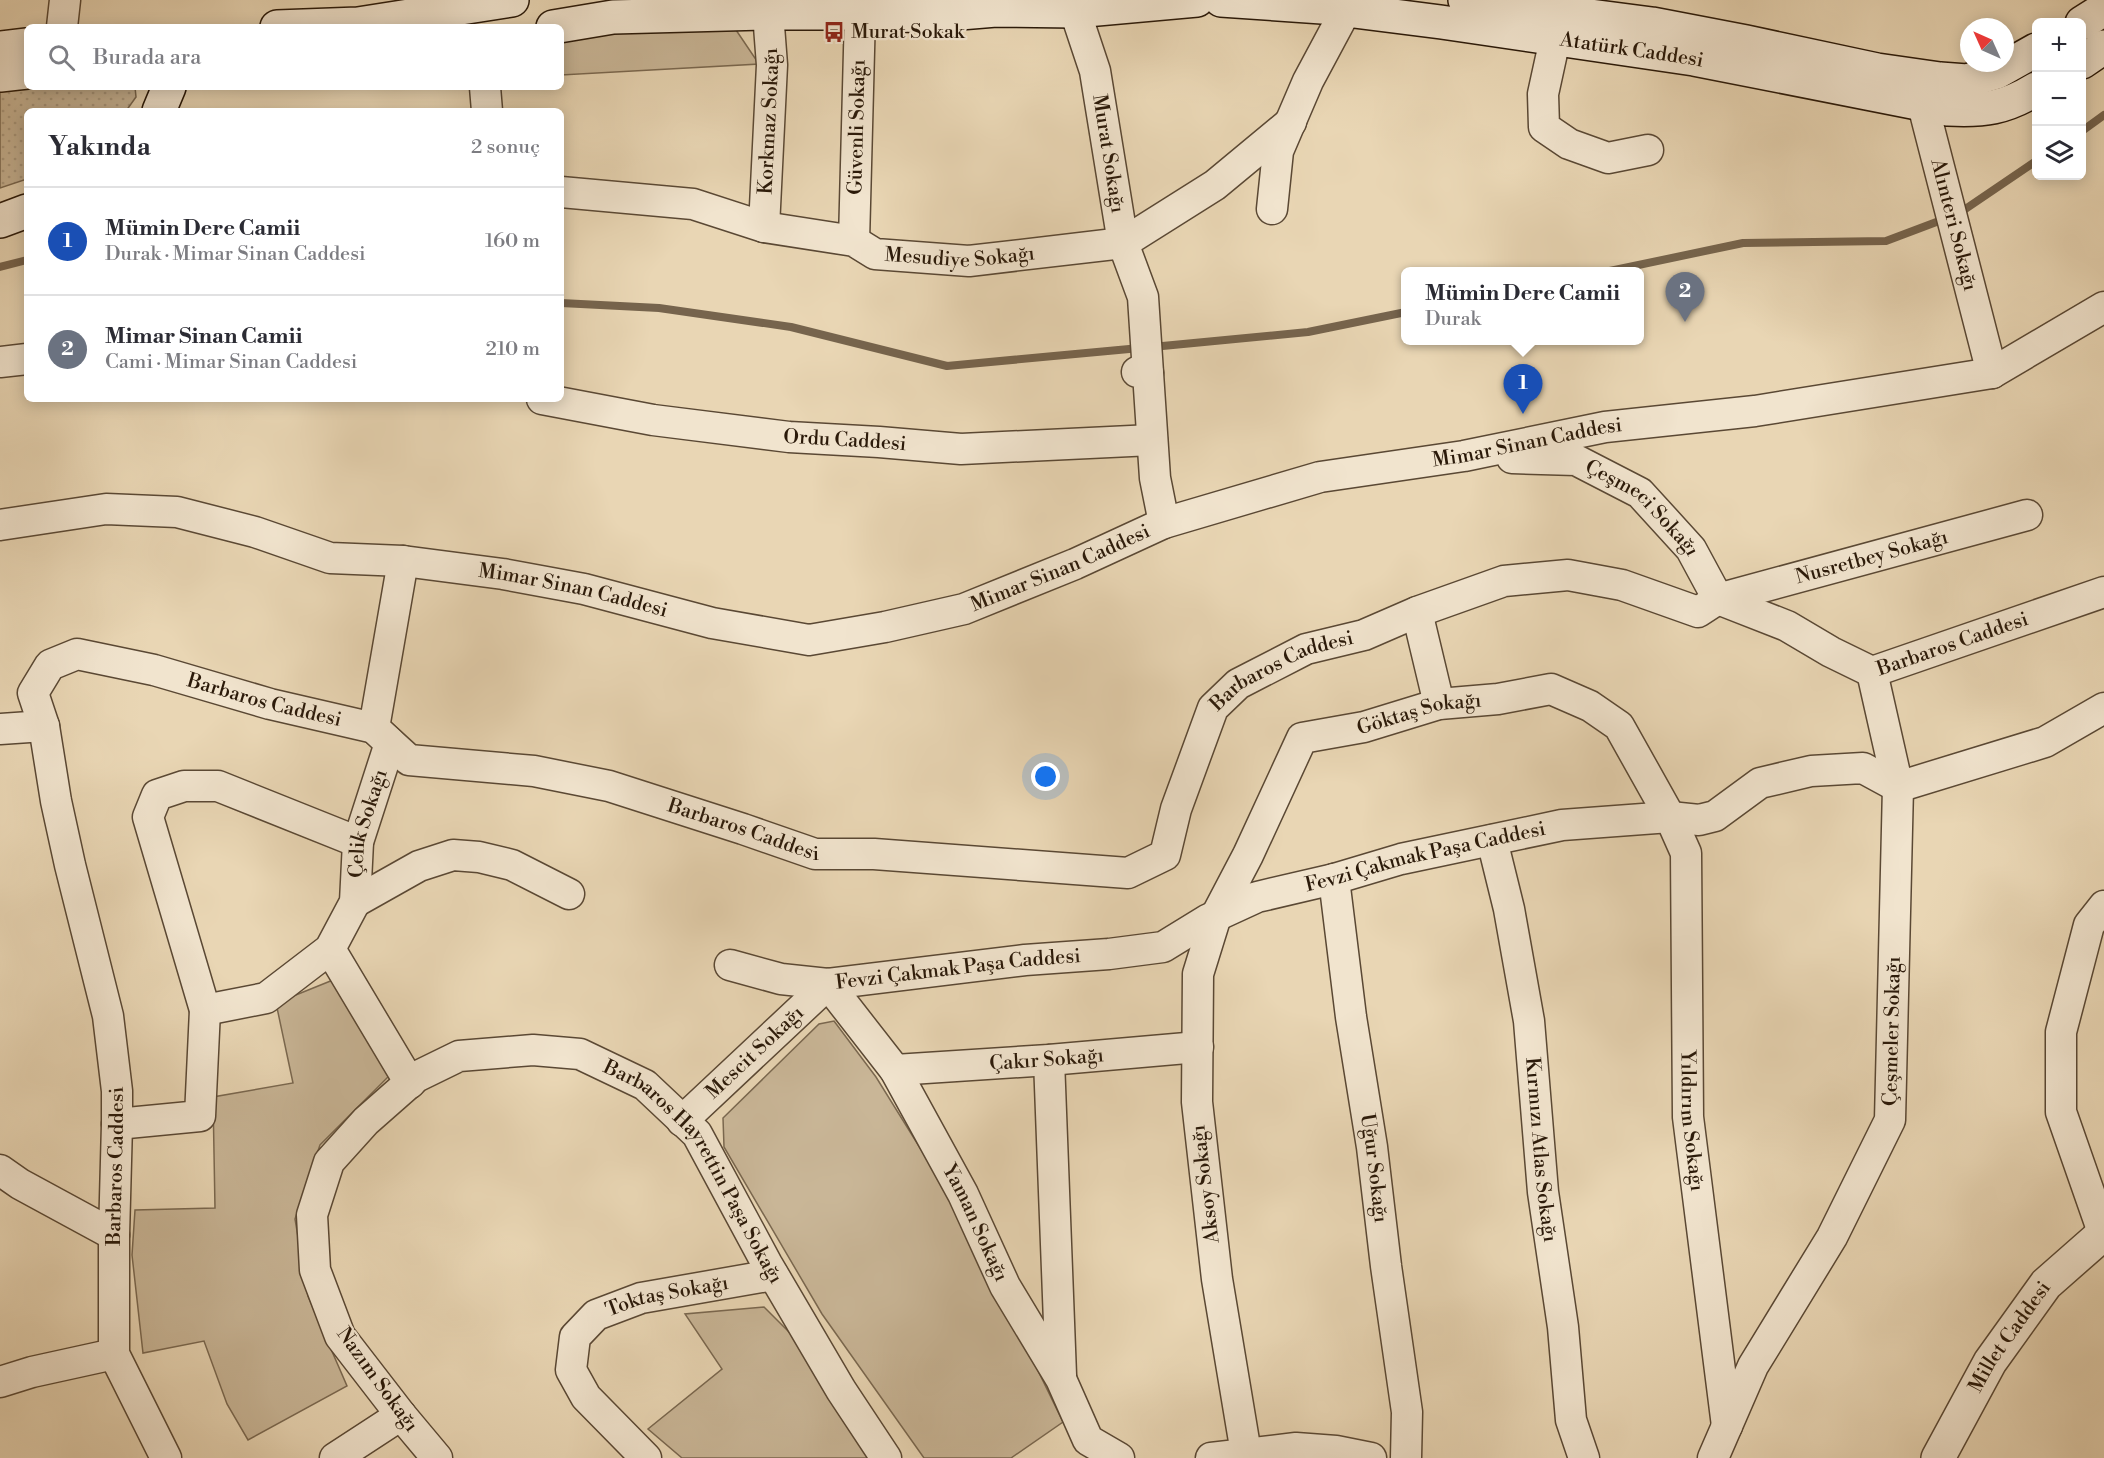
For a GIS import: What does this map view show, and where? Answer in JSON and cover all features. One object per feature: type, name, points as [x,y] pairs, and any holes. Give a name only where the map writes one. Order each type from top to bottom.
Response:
[{"type":"main road","points":[[358,24],[512,0]]},
{"type":"main road","points":[[562,24],[609,8],[924,16],[1005,5],[1075,11],[1197,0]]},
{"type":"main road","name":"Atatürk Caddesi","points":[[1221,0],[1346,10],[1925,91],[1997,72],[2032,53]]},
{"type":"main road","name":"Atatürk Caddesi","points":[[1464,0],[1652,24],[1877,70],[1925,91],[1948,109],[1979,110],[2005,106],[2032,92]]},
{"type":"main road","points":[[2086,20],[2104,9]]},
{"type":"main road","points":[[0,48],[24,45]]},
{"type":"main road","points":[[2086,59],[2104,47]]},
{"type":"main road","points":[[0,75],[24,72]]},
{"type":"main road","points":[[160,108],[168,90]]},
{"type":"main road","points":[[0,221],[24,212]]},
{"type":"main road","name":"Millet Caddesi","points":[[1938,1458],[1990,1362],[2046,1284],[2104,1234]]},
{"type":"street","points":[[62,24],[65,0]]},
{"type":"street","name":"Mesudiye Sokağı","points":[[1272,209],[1278,151],[1308,81],[1346,10]]},
{"type":"street","name":"Murat Sokağı","points":[[1075,11],[1095,71],[1123,243],[1143,297],[1143,372],[1152,440]]},
{"type":"street","name":"Korkmaz Sokağı","points":[[764,227],[772,65],[768,13]]},
{"type":"street","name":"Güvenli Sokağı","points":[[854,241],[860,13]]},
{"type":"street","points":[[1555,39],[1543,94],[1544,127],[1569,144],[1608,158],[1648,150]]},
{"type":"street","points":[[485,90],[487,108]]},
{"type":"street","name":"Alınteri Sokağı","points":[[1925,91],[1948,200],[1992,373]]},
{"type":"street","name":"Mesudiye Sokağı","points":[[564,192],[693,204],[764,227],[854,241],[875,255],[969,261],[1123,243],[1215,185],[1291,122]]},
{"type":"street","name":"Mimar Sinan Caddesi","points":[[0,525],[106,509],[177,512],[255,532],[330,558],[403,561],[503,574],[585,589],[712,623],[809,640],[885,627],[964,609],[1075,564],[1164,523],[1320,477],[1464,456],[1605,427],[1755,411],[1992,373],[2104,307]]},
{"type":"street","points":[[0,362],[24,359]]},
{"type":"street","name":"Ordu Caddesi","points":[[558,402],[653,420],[777,435],[961,449],[1152,440]]},
{"type":"street","points":[[1152,440],[1155,478],[1164,523]]},
{"type":"street","name":"Çeşmeci Sokağı","points":[[1464,456],[1576,460],[1640,493],[1691,549],[1718,599]]},
{"type":"street","name":"Nusretbey Sokağı","points":[[1718,599],[2026,515]]},
{"type":"street","points":[[374,728],[403,561]]},
{"type":"street","name":"Barbaros Caddesi","points":[[165,1458],[114,1354],[117,1091],[108,1016],[70,865],[56,801],[44,726],[33,693],[50,665],[77,654],[154,670],[270,704],[374,728],[409,760],[534,771],[609,786],[815,854],[874,854],[1128,873],[1165,855],[1176,809],[1213,708],[1238,684],[1306,649],[1364,635],[1418,612],[1504,581],[1568,574],[1622,585],[1698,612],[1718,599],[1787,626],[1831,652],[1872,672],[2104,592]]},
{"type":"street","points":[[1418,612],[1439,704]]},
{"type":"street","name":"Çeşmeler Sokağı","points":[[1713,1458],[1753,1366],[1832,1237],[1890,1120],[1898,787],[1872,672]]},
{"type":"street","name":"Göktaş Sokağı","points":[[1216,916],[1248,855],[1302,738],[1364,727],[1439,704],[1498,699],[1551,689],[1590,705],[1619,726],[1670,817]]},
{"type":"street","points":[[1898,787],[2045,742],[2104,708]]},
{"type":"street","points":[[0,729],[44,726]]},
{"type":"street","name":"Çelik Sokağı","points":[[205,1010],[266,998],[330,949],[355,902],[358,843],[390,744],[374,728]]},
{"type":"street","name":"Fevzi Çakmak Paşa Caddesi","points":[[730,965],[781,979],[828,984],[1025,960],[1109,954],[1163,947],[1216,916],[1257,897],[1334,879],[1401,859],[1562,825],[1670,817],[1699,820],[1715,816],[1760,783],[1811,771],[1863,768],[1898,787]]},
{"type":"street","points":[[117,1124],[200,1116],[205,1010],[148,817],[157,795],[184,786],[218,786],[358,843]]},
{"type":"street","name":"Yıldırım Sokağı","points":[[1670,817],[1686,853],[1688,1117],[1726,1426]]},
{"type":"street","name":"Kırmızı Atlas Sokağı","points":[[1492,840],[1509,909],[1529,1020],[1543,1192],[1563,1327],[1571,1420],[1584,1458]]},
{"type":"street","points":[[355,902],[419,866],[453,855],[479,857],[512,865],[568,894]]},
{"type":"street","name":"Uğur Sokağı","points":[[1334,879],[1351,1017],[1372,1147],[1407,1412],[1406,1458]]},
{"type":"street","points":[[2104,906],[2089,925],[2061,1032],[2061,1112],[2104,1234]]},
{"type":"street","name":"Aksoy Sokağı","points":[[1216,916],[1198,974],[1197,1102],[1217,1278],[1246,1453]]},
{"type":"street","points":[[330,949],[410,1083]]},
{"type":"street","name":"Yaman Sokağı","points":[[828,984],[895,1070],[963,1194],[1005,1286],[1061,1379],[1088,1440],[1119,1458]]},
{"type":"street","name":"Mescit Sokağı","points":[[682,1120],[828,984]]},
{"type":"street","name":"Çakır Sokağı","points":[[895,1070],[1198,1047]]},
{"type":"street","name":"Barbaros Hayrettin Paşa Sokağı","points":[[410,1083],[416,1077],[459,1056],[533,1050],[580,1054],[645,1085],[697,1134],[773,1275],[841,1390],[886,1458]]},
{"type":"street","points":[[1049,1060],[1061,1379]]},
{"type":"street","name":"Nazım Sokağı","points":[[410,1083],[366,1121],[329,1162],[312,1215],[315,1270],[340,1336],[401,1416],[437,1458]]},
{"type":"street","points":[[0,1170],[20,1184],[114,1235]]},
{"type":"street","name":"Toktaş Sokağı","points":[[646,1458],[586,1397],[571,1370],[575,1337],[596,1315],[641,1298],[773,1275]]},
{"type":"street","points":[[0,1382],[32,1372],[114,1354]]},
{"type":"street","points":[[334,1458],[401,1416]]},
{"type":"street","points":[[1211,1458],[1296,1448],[1336,1451],[1371,1458]]},
{"type":"shaded area","points":[[734,27],[759,64],[564,75],[564,33]]},
{"type":"shaded area","points":[[24,87],[24,90],[135,90],[136,97],[128,108],[24,108],[24,180],[0,188],[0,90]]},
{"type":"shaded area","points":[[333,980],[389,1076],[320,1145],[295,1219],[308,1296],[347,1386],[248,1440],[227,1404],[204,1341],[143,1353],[132,1255],[135,1210],[215,1208],[213,1097],[293,1083],[276,1003]]},
{"type":"shaded area","points":[[834,1021],[876,1077],[963,1217],[1063,1422],[1011,1458],[924,1458],[822,1314],[724,1147],[723,1118],[819,1024]]},
{"type":"shaded area","points":[[764,1307],[792,1335],[876,1458],[682,1458],[648,1429],[722,1369],[685,1314]]},
{"type":"waterway","points":[[2086,128],[2104,115]]},
{"type":"waterway","points":[[1958,214],[2032,164]]},
{"type":"waterway","points":[[1629,267],[1743,243],[1886,241],[1947,218]]},
{"type":"waterway","points":[[0,267],[24,261]]},
{"type":"waterway","points":[[564,303],[659,308],[791,327],[947,366],[1140,348]]},
{"type":"waterway","points":[[1152,347],[1308,332],[1401,313]]},
{"type":"place","name":"Murat Sokak","points":[[834,32]]},
{"type":"place","name":"Mimar Sinan Camii","points":[[1685,322]]},
{"type":"place","name":"Mümin Dere Camii","points":[[1523,414]]}]
